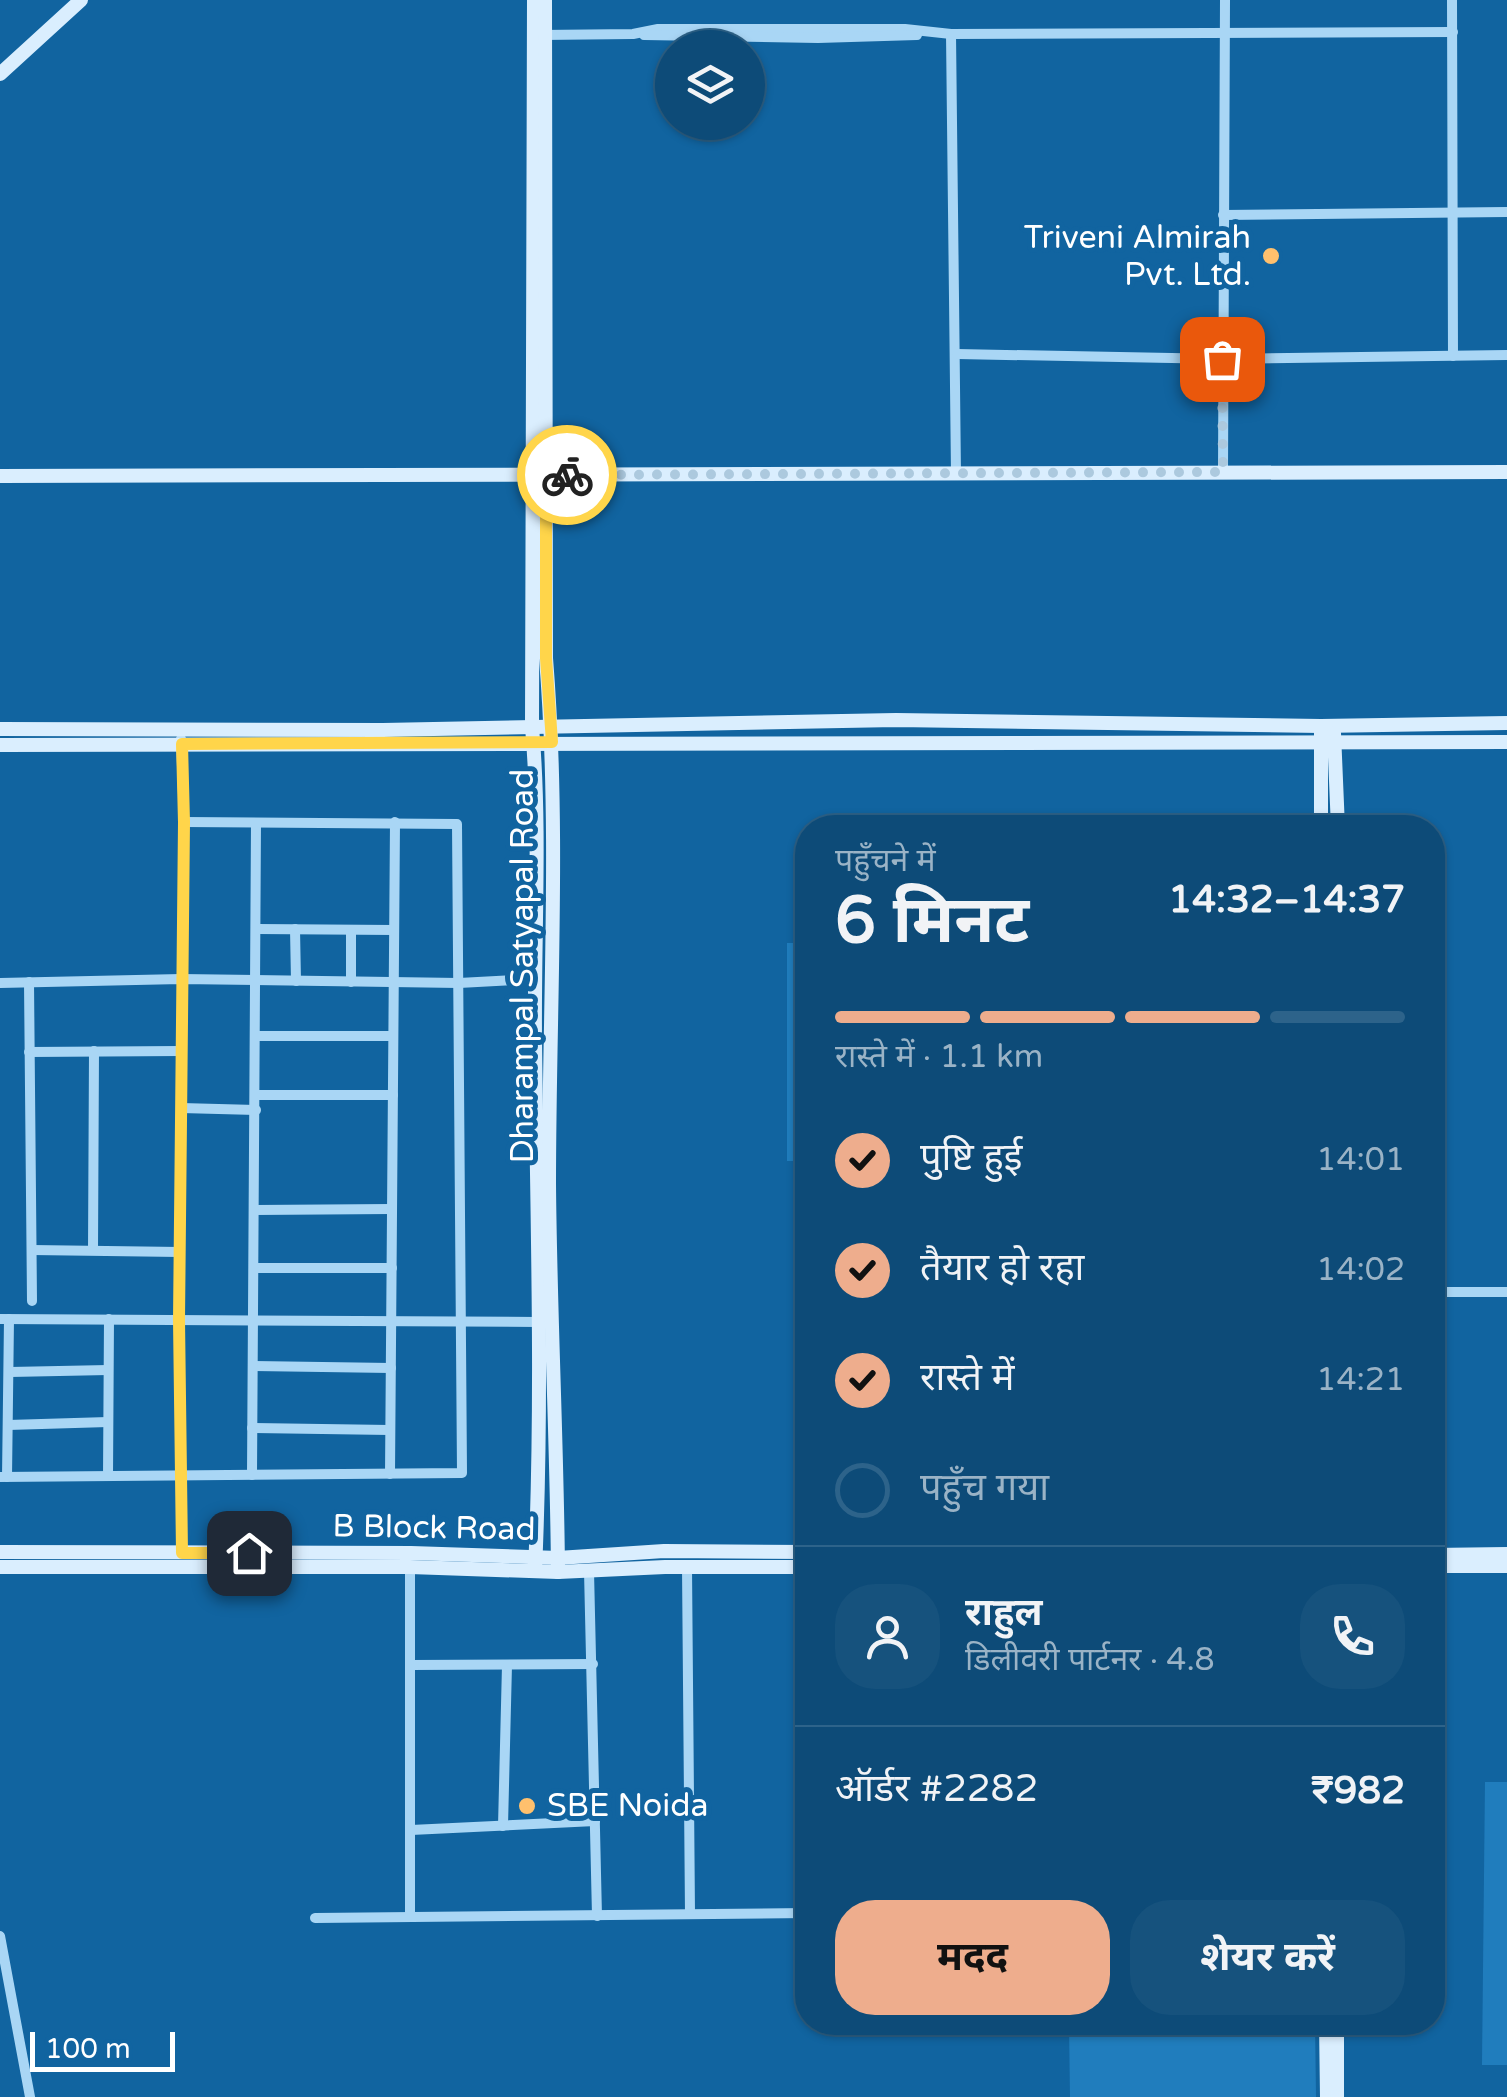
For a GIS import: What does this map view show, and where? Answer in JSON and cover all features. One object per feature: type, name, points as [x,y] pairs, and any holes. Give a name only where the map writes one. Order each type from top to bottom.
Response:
[{"type":"street","points":[[0,74],[81,0]]},
{"type":"street","name":"Dharampal Satyapal Road","points":[[534,0],[540,35]]},
{"type":"street","name":"Dharampal Satyapal Road","points":[[535,1564],[539,1322],[534,979],[538,806],[533,735],[540,475],[540,35],[545,0]]},
{"type":"street","points":[[1223,472],[1225,0]]},
{"type":"street","points":[[1452,0],[1454,356]]},
{"type":"street","points":[[540,35],[633,34],[658,29],[905,29],[951,34],[1453,32]]},
{"type":"street","points":[[951,34],[956,474]]},
{"type":"street","points":[[1224,215],[1507,212]]},
{"type":"street","points":[[957,354],[1222,359],[1507,355]]},
{"type":"street","points":[[0,476],[1507,472]]},
{"type":"street","name":"Dharampal Satyapal Road","points":[[540,475],[552,734],[549,1185],[558,1565]]},
{"type":"street","points":[[0,745],[383,730],[533,735],[896,720],[1507,742]]},
{"type":"street","points":[[552,734],[1328,733],[1507,723]]},
{"type":"street","points":[[0,730],[181,737]]},
{"type":"street","points":[[1322,815],[1328,733]]},
{"type":"street","points":[[1328,733],[1337,815]]},
{"type":"street","points":[[181,737],[182,1553]]},
{"type":"street","points":[[184,822],[457,824],[459,983],[461,1320],[462,1473],[4,1477],[10,1372],[4,1319],[461,1320],[539,1322]]},
{"type":"street","points":[[390,1474],[395,822]]},
{"type":"street","points":[[252,1475],[256,823]]},
{"type":"street","points":[[257,929],[394,930]]},
{"type":"street","points":[[294,930],[296,982]]},
{"type":"street","points":[[351,930],[352,982]]},
{"type":"street","points":[[0,984],[181,979],[459,983],[534,979]]},
{"type":"street","points":[[30,982],[32,1301]]},
{"type":"street","points":[[257,1036],[393,1036]]},
{"type":"street","points":[[93,1250],[94,1050]]},
{"type":"street","points":[[29,1052],[181,1052]]},
{"type":"street","points":[[256,1096],[393,1095]]},
{"type":"street","points":[[181,1108],[256,1110]]},
{"type":"street","points":[[254,1210],[392,1209]]},
{"type":"street","points":[[32,1250],[180,1252]]},
{"type":"street","points":[[254,1268],[392,1268]]},
{"type":"street","points":[[1445,1292],[1507,1292]]},
{"type":"street","points":[[108,1476],[109,1319]]},
{"type":"street","points":[[253,1366],[391,1368]]},
{"type":"street","points":[[10,1372],[108,1370]]},
{"type":"street","points":[[8,1424],[108,1422]]},
{"type":"street","points":[[252,1428],[390,1430]]},
{"type":"street","name":"B Block Road","points":[[558,1565],[664,1551],[795,1552]]},
{"type":"street","name":"B Block Road","points":[[0,1552],[182,1553],[535,1564],[589,1571],[795,1567]]},
{"type":"street","points":[[1445,1554],[1507,1554]]},
{"type":"street","name":"B Block Road","points":[[0,1567],[535,1564]]},
{"type":"street","points":[[1445,1566],[1507,1566]]},
{"type":"street","points":[[410,1567],[410,1917]]},
{"type":"street","points":[[687,1567],[690,1914]]},
{"type":"street","points":[[589,1571],[597,1916]]},
{"type":"street","points":[[503,1826],[507,1664]]},
{"type":"street","points":[[411,1665],[593,1664]]},
{"type":"street","points":[[411,1830],[595,1821]]},
{"type":"street","points":[[315,1918],[795,1913]]},
{"type":"street","points":[[0,1936],[30,2097]]},
{"type":"street","points":[[1326,2035],[1327,2097]]},
{"type":"street","points":[[1337,2035],[1337,2097]]},
{"type":"shaded area","points":[[787,943],[795,943],[795,1161],[787,1161]]},
{"type":"shaded area","points":[[1485,1782],[1507,1782],[1507,2065],[1482,2065]]},
{"type":"shaded area","points":[[1069,2035],[1315,2035],[1316,2097],[1070,2097]]},
{"type":"way so far","points":[[567,475],[1223,472],[1222,359]]},
{"type":"place","name":"Triveni Almirah Pvt. Ltd.","points":[[1271,256]]},
{"type":"place","name":"SBE Noida","points":[[527,1806]]},
{"type":"route","points":[[249,1553],[182,1553],[182,744],[552,742],[546,658],[546,475],[567,475]]}]
